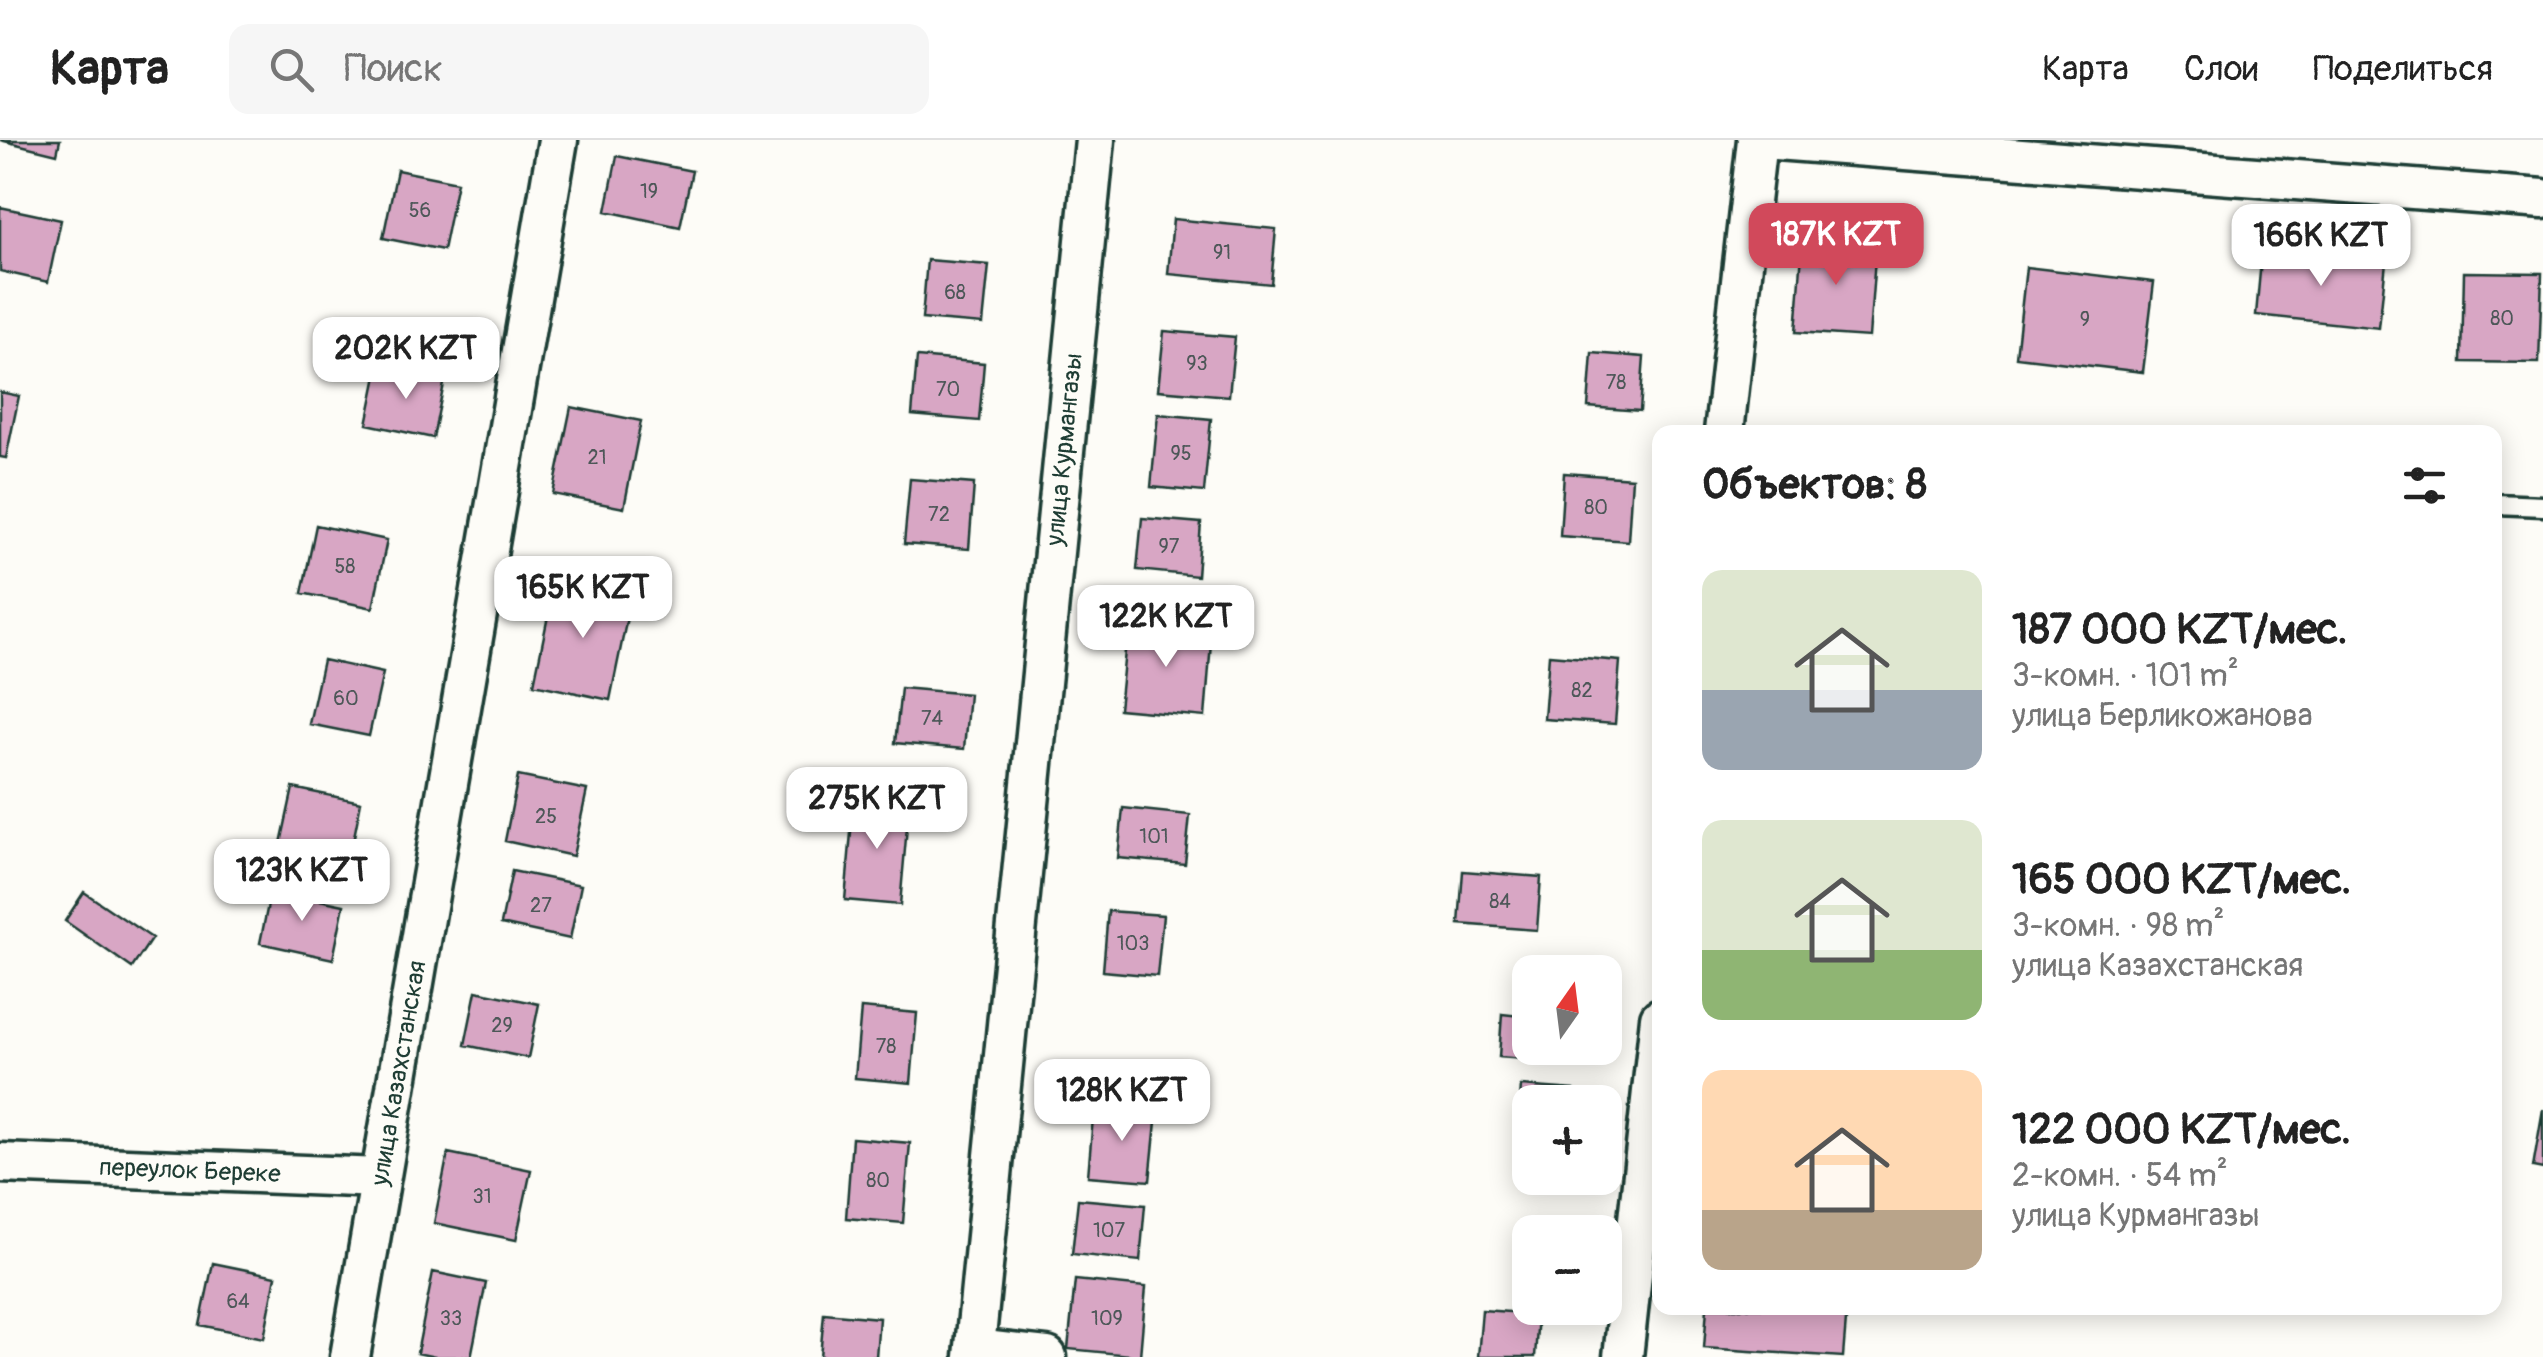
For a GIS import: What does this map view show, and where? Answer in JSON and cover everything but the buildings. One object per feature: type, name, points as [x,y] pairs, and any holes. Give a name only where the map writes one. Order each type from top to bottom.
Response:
[{"type":"street","name":"улица Казахстанская","points":[[350,1357],[558,140]]},
{"type":"street","name":"улица Курмангазы","points":[[975,1353],[1095,140]]},
{"type":"street","points":[[1725,425],[1757,140]]},
{"type":"street","points":[[1776,140],[2543,200]]},
{"type":"street","points":[[1623,1357],[1652,1091]]},
{"type":"street","name":"переулок Береке","points":[[0,1163],[380,1178]]},
{"type":"street","points":[[975,1353],[1047,1357]]},
{"type":"lane","points":[[2502,504],[2543,506]]}]
